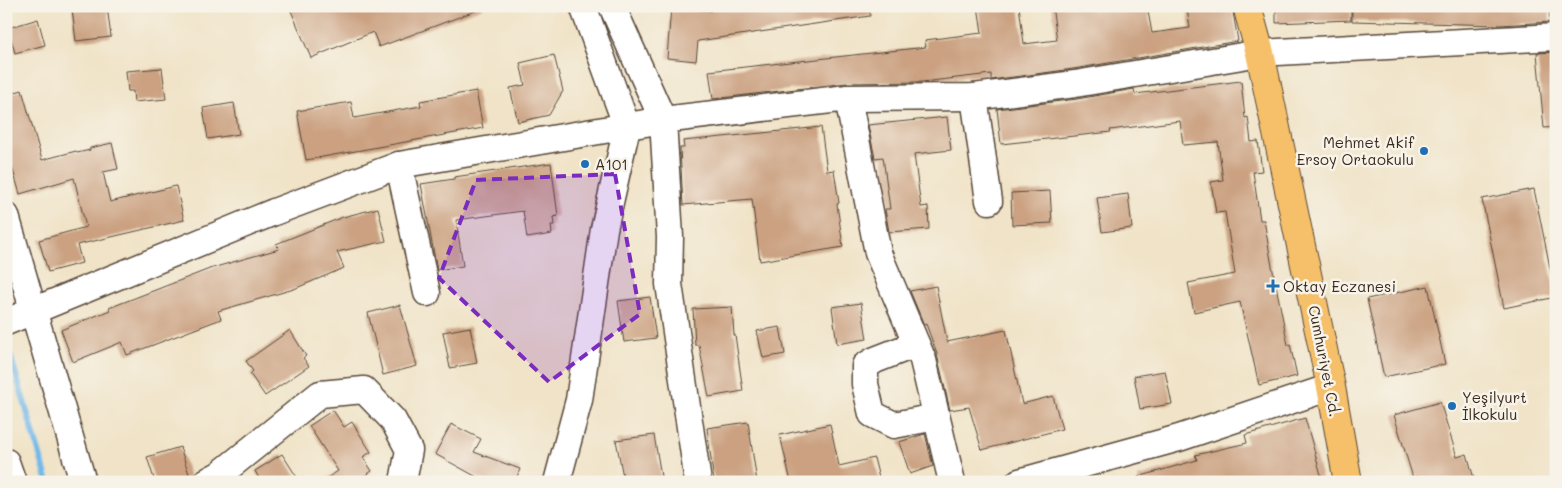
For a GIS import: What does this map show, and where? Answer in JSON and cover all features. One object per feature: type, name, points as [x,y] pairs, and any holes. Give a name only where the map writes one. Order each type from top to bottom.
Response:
[{"type":"main road","name":"Cumhuriyet Cd.","points":[[1248,6],[1260,53],[1331,387],[1348,482]]},
{"type":"street","points":[[557,482],[579,400],[604,229],[627,127],[583,6]]},
{"type":"street","points":[[613,6],[663,120],[670,237],[669,284],[698,482]]},
{"type":"street","points":[[6,322],[274,212],[399,165],[663,120],[848,98],[974,97],[1076,84],[1260,53],[1556,37]]},
{"type":"street","points":[[974,97],[989,201]]},
{"type":"street","points":[[848,98],[878,253],[923,360],[952,482]]},
{"type":"street","points":[[399,165],[427,293]]},
{"type":"street","points":[[6,216],[83,482]]},
{"type":"street","points":[[916,344],[875,360],[865,366],[865,384],[872,414],[894,425],[936,417]]},
{"type":"street","points":[[1019,482],[1179,438],[1331,387]]},
{"type":"street","points":[[216,479],[320,394],[364,390],[393,420],[409,450],[403,482]]},
{"type":"street","points":[[6,462],[12,482]]},
{"type":"highlighted area","points":[[615,174],[640,314],[549,382],[439,278],[476,180]]},
{"type":"building","points":[[107,6],[111,37],[76,41],[72,9]]},
{"type":"building","points":[[289,6],[483,6],[483,8],[379,47],[373,32],[311,58]]},
{"type":"building","points":[[710,6],[870,6],[870,16],[698,41],[696,61],[667,58],[671,7],[711,11]]},
{"type":"building","points":[[978,6],[1019,6],[1024,44],[1057,40],[1052,6],[1147,6],[1152,33],[1190,28],[1187,9],[1202,6],[1232,6],[1238,41],[1073,69],[991,80],[991,74],[922,82],[846,83],[713,99],[709,71],[926,47],[925,40],[982,33]]},
{"type":"building","points":[[1276,6],[1351,6],[1351,20],[1276,23]]},
{"type":"building","points":[[1352,6],[1549,6],[1550,22],[1499,25],[1352,21]]},
{"type":"building","points":[[38,19],[45,45],[15,53],[8,28]]},
{"type":"building","points":[[1556,52],[1556,127],[1544,128],[1537,53]]},
{"type":"building","points":[[554,55],[563,91],[549,115],[518,122],[510,88],[525,85],[520,63]]},
{"type":"building","points":[[162,68],[166,99],[134,102],[133,91],[128,91],[126,71]]},
{"type":"building","points":[[1241,81],[1245,118],[1248,117],[1251,142],[1258,141],[1262,171],[1253,172],[1260,220],[1264,220],[1288,345],[1290,344],[1297,376],[1259,385],[1240,302],[1194,312],[1188,283],[1235,274],[1225,212],[1216,213],[1211,182],[1223,180],[1218,142],[1183,145],[1180,121],[1110,130],[1111,132],[1001,144],[997,109],[1077,99],[1134,89],[1135,94]]},
{"type":"building","points":[[22,90],[42,160],[76,151],[77,153],[90,150],[90,148],[112,143],[118,169],[103,172],[110,202],[176,186],[184,220],[77,245],[82,263],[48,272],[39,240],[86,227],[74,178],[20,194],[6,147],[6,95]]},
{"type":"building","points":[[476,91],[483,128],[306,160],[297,111],[351,102],[354,118],[421,106],[420,101]]},
{"type":"building","points":[[234,103],[239,134],[208,139],[203,108]]},
{"type":"building","points":[[947,117],[951,150],[914,154],[921,207],[928,206],[929,229],[889,232],[885,209],[890,209],[883,157],[875,158],[868,125]]},
{"type":"building","points":[[821,127],[827,171],[834,170],[843,247],[760,261],[752,199],[683,205],[680,148],[684,148],[683,141]]},
{"type":"building","points":[[551,163],[558,216],[553,217],[554,225],[551,225],[552,234],[527,238],[523,211],[456,220],[463,266],[437,270],[421,184],[454,179],[454,177]]},
{"type":"building","points":[[1534,189],[1556,297],[1504,308],[1482,199]]},
{"type":"building","points":[[1050,191],[1052,223],[1012,225],[1011,193]]},
{"type":"building","points":[[1128,194],[1132,228],[1102,232],[1097,198]]},
{"type":"building","points":[[378,208],[386,241],[337,252],[344,268],[294,289],[218,311],[221,319],[127,355],[122,342],[73,362],[61,330],[110,310],[109,308],[212,268],[279,249],[276,244],[343,217]]},
{"type":"building","points":[[936,286],[947,342],[1006,330],[1022,404],[1053,396],[1062,429],[982,450],[969,407],[950,410],[937,354],[926,324],[924,325],[910,291]]},
{"type":"building","points":[[1428,286],[1445,364],[1384,377],[1367,299]]},
{"type":"building","points":[[650,297],[656,338],[624,342],[618,301]]},
{"type":"building","points":[[861,303],[867,339],[837,344],[832,307]]},
{"type":"building","points":[[400,305],[417,366],[383,375],[368,313]]},
{"type":"building","points":[[732,307],[734,335],[743,391],[709,397],[699,345],[695,345],[693,309]]},
{"type":"building","points":[[470,327],[477,363],[450,368],[443,332]]},
{"type":"building","points":[[780,327],[785,354],[763,358],[757,331]]},
{"type":"building","points":[[290,330],[306,356],[303,358],[309,366],[265,396],[250,374],[253,371],[246,361]]},
{"type":"building","points":[[1165,371],[1172,404],[1140,409],[1134,376]]},
{"type":"building","points":[[1440,402],[1457,457],[1467,454],[1475,482],[1420,482],[1418,476],[1413,478],[1394,415]]},
{"type":"building","points":[[333,410],[344,427],[352,422],[371,452],[363,457],[372,471],[356,482],[321,482],[338,471],[309,426]]},
{"type":"building","points":[[1305,418],[1323,482],[1139,482],[1138,477],[1197,460],[1195,455],[1247,443],[1245,435]]},
{"type":"building","points":[[748,422],[757,482],[714,482],[707,428]]},
{"type":"building","points":[[451,424],[481,439],[474,452],[520,469],[515,482],[486,482],[435,454]]},
{"type":"building","points":[[830,424],[839,466],[874,458],[880,482],[791,482],[780,435]]},
{"type":"building","points":[[925,434],[933,466],[910,474],[899,442]]},
{"type":"building","points":[[654,435],[662,482],[624,482],[616,440]]},
{"type":"building","points":[[180,447],[190,477],[176,482],[155,482],[147,457]]},
{"type":"building","points":[[282,454],[300,482],[261,482],[255,471]]},
{"type":"waterway","points":[[6,341],[48,482]]},
{"type":"place","name":"Mehmet Akif Ersoy Ortaokulu","points":[[1424,151]]},
{"type":"place","name":"A101","points":[[585,164]]},
{"type":"place","name":"Oktay Eczanesi","points":[[1273,286]]},
{"type":"place","name":"Yeşilyurt İlkokulu","points":[[1452,406]]}]
